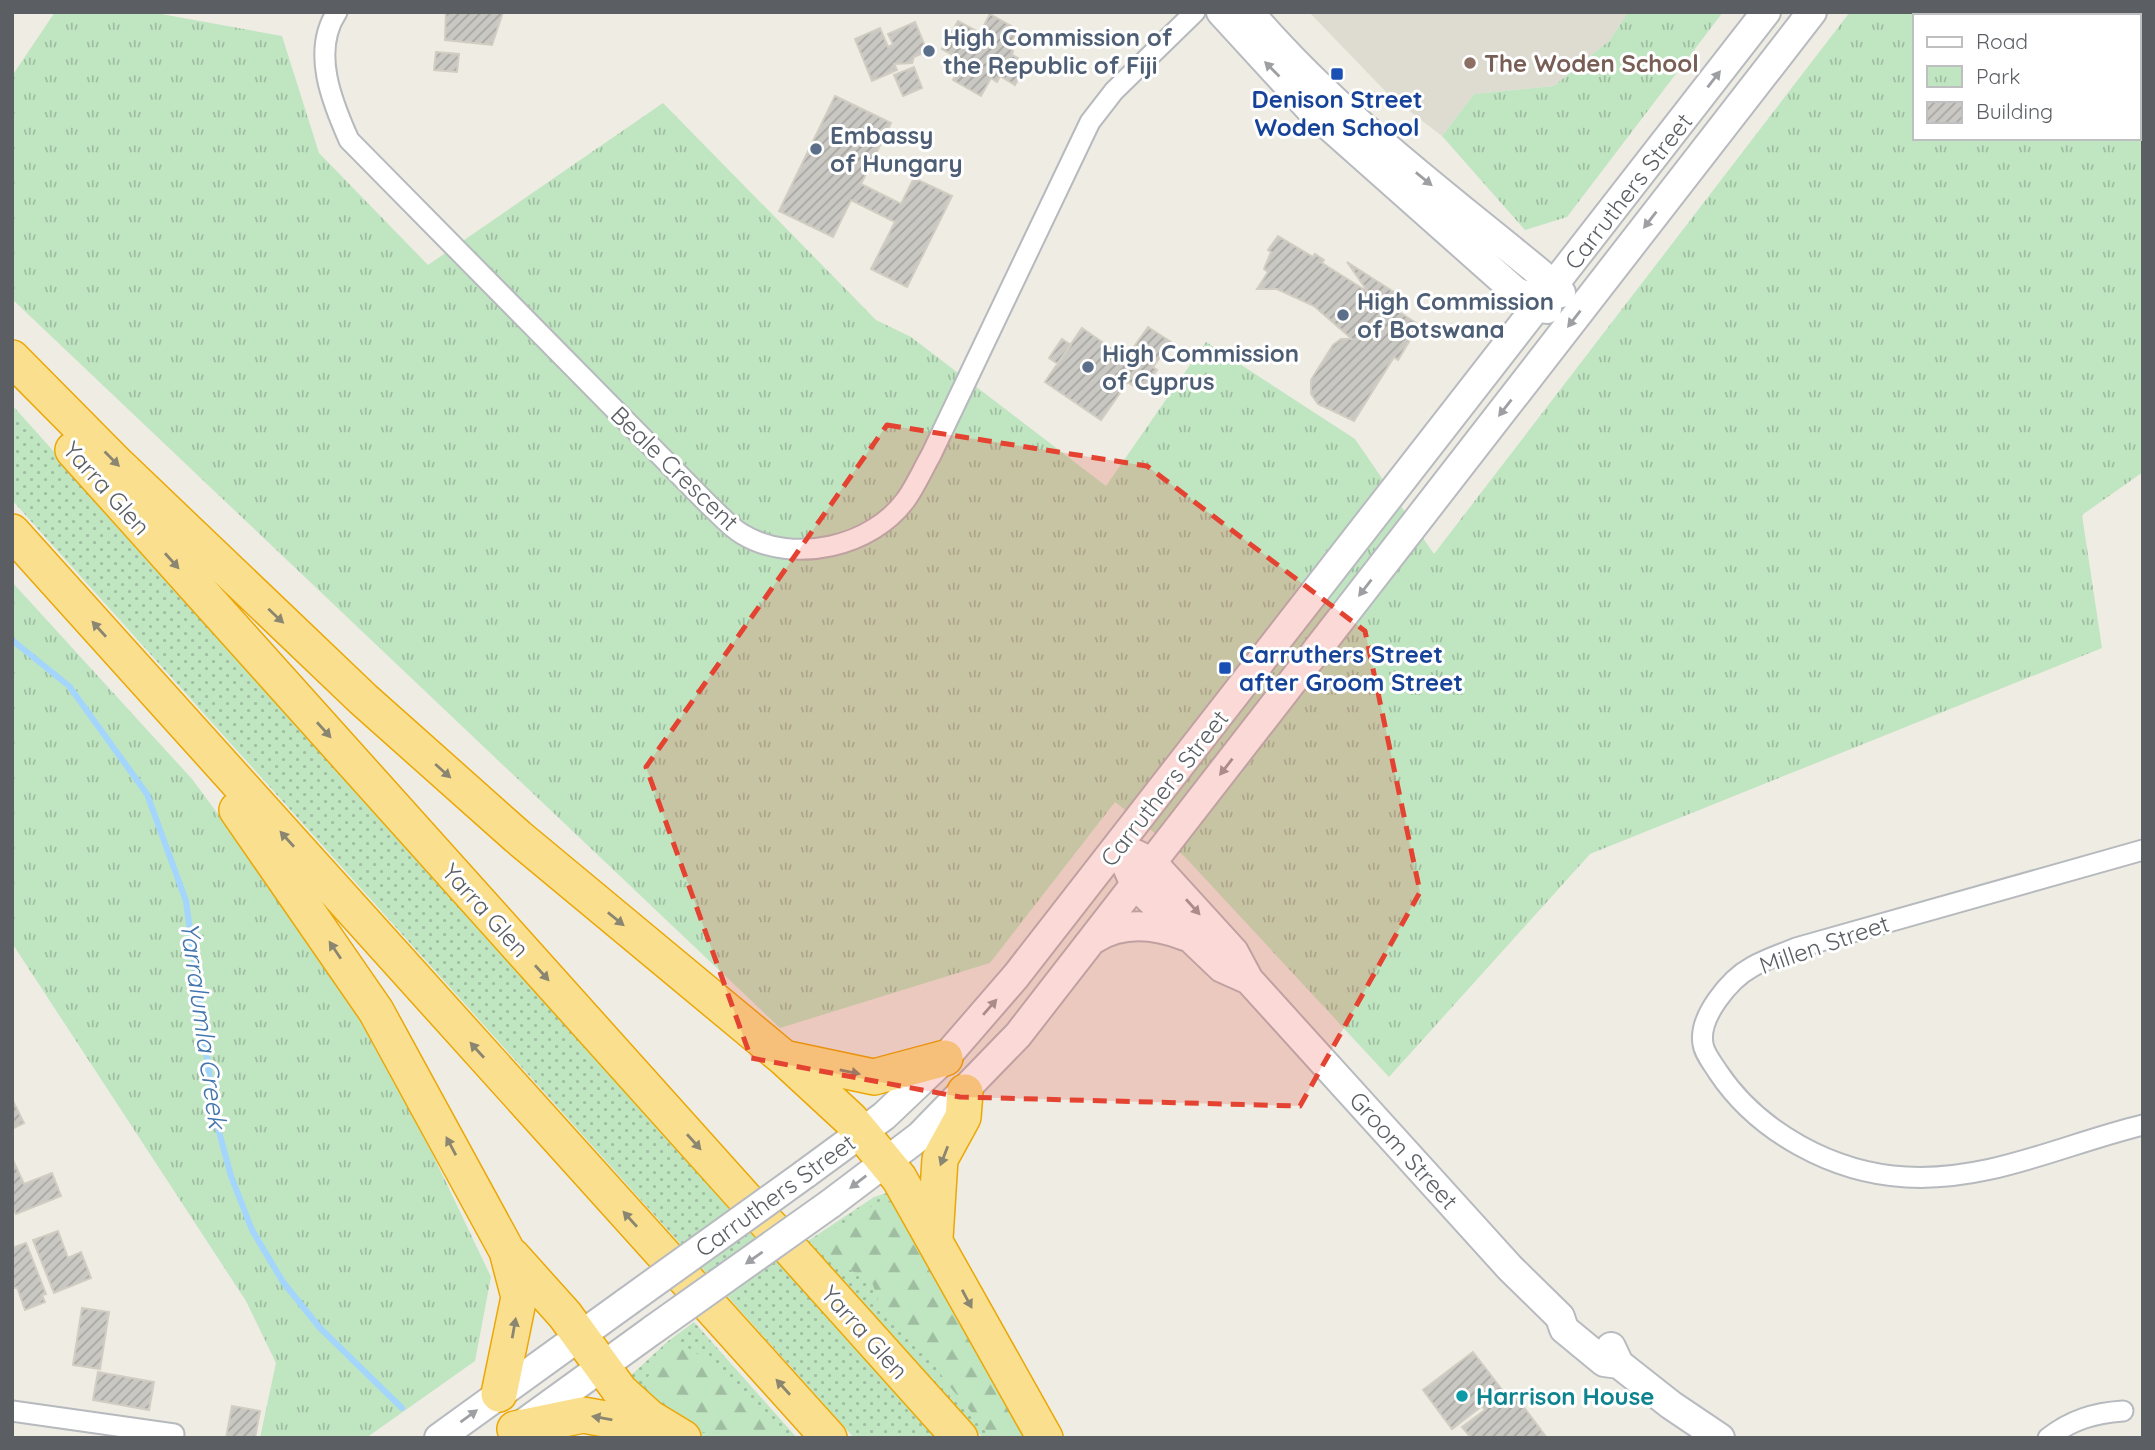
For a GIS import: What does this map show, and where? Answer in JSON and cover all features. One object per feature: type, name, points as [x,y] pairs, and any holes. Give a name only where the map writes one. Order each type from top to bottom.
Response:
[{"type":"highway","points":[[12,358],[128,474],[373,708],[518,837],[784,1058],[861,1132],[886,1161],[935,1238],[1045,1438]]},
{"type":"highway","name":"Yarra Glen","points":[[12,383],[960,1438]]},
{"type":"highway","points":[[12,532],[829,1438]]},
{"type":"highway","points":[[144,679],[376,1010],[507,1251],[565,1315],[631,1403],[683,1438]]},
{"type":"highway","points":[[784,1058],[874,1077],[945,1058]]},
{"type":"highway","points":[[935,1238],[940,1160],[963,1117],[965,1092]]},
{"type":"highway","points":[[499,1394],[519,1297],[507,1251]]},
{"type":"highway","points":[[510,1434],[583,1415],[622,1422],[667,1438]]},
{"type":"main road","points":[[1222,12],[1310,109],[1515,291],[1547,297],[1601,284]]},
{"type":"main road","points":[[1249,12],[1325,94],[1371,136],[1541,274],[1547,297],[1547,354]]},
{"type":"main road","name":"Carruthers Street","points":[[439,1438],[884,1116],[945,1058],[1016,976],[1118,847],[1766,12]]},
{"type":"main road","name":"Carruthers Street","points":[[510,1434],[600,1365],[830,1204],[920,1136],[1018,1035],[1812,12]]},
{"type":"main road","points":[[1533,267],[1598,230]]},
{"type":"main road","points":[[1496,362],[1515,308],[1515,291]]},
{"type":"main road","name":"Groom Street","points":[[1118,847],[1152,862],[1234,952],[1249,980],[1510,1268],[1560,1317],[1564,1329],[1604,1362],[1619,1364],[1671,1405],[1720,1438]]},
{"type":"main road","name":"Groom Street","points":[[1118,847],[1135,885],[1223,968],[1249,980]]},
{"type":"main road","points":[[1093,939],[1111,928],[1129,927],[1159,928],[1191,938]]},
{"type":"street","name":"Beale Crescent","points":[[337,12],[324,59],[332,104],[349,140],[717,513],[742,534],[775,547],[811,549],[852,541],[884,522],[906,499],[931,455],[1090,122],[1114,91],[1195,12]]},
{"type":"street","name":"Millen Street","points":[[2143,850],[1796,948],[1751,968],[1724,993],[1705,1023],[1703,1045],[1727,1085],[1780,1135],[1857,1169],[1905,1177],[1962,1176],[2143,1125]]},
{"type":"street","points":[[12,1410],[174,1434]]},
{"type":"street","points":[[2048,1438],[2068,1422],[2123,1411]]},
{"type":"highlighted area","points":[[887,425],[1147,466],[1365,631],[1420,892],[1300,1106],[960,1097],[751,1058],[646,767]]},
{"type":"shaded area","name":"The Woden School","points":[[1309,12],[1628,12],[1609,41],[1554,86],[1474,94],[1442,136],[1390,96]]},
{"type":"green space","points":[[55,12],[150,12],[282,36],[319,153],[428,265],[663,103],[876,320],[911,337],[1106,486],[1206,342],[1355,439],[1434,554],[1850,12],[2143,12],[2143,472],[2082,515],[2102,648],[1590,854],[1389,1077],[1185,857],[1115,802],[990,963],[780,1028],[12,299],[12,76]]},
{"type":"green space","points":[[1628,12],[1723,12],[1567,217],[1525,230],[1442,136],[1474,94],[1554,86],[1609,41]]},
{"type":"green space","points":[[12,405],[941,1438],[854,1438],[12,500]]},
{"type":"green space","points":[[12,582],[192,779],[365,1012],[491,1277],[475,1361],[366,1438],[260,1438],[276,1363],[246,1301],[12,943]]},
{"type":"green space","points":[[890,1192],[1033,1438],[983,1438],[808,1241],[874,1197]]},
{"type":"green space","points":[[884,1199],[894,1202],[1025,1438],[993,1438],[946,1382],[923,1347],[904,1336],[881,1309],[872,1282],[835,1262],[824,1249],[820,1241],[825,1234]]},
{"type":"green space","points":[[694,1322],[797,1438],[700,1438],[627,1379],[667,1342]]},
{"type":"green space","points":[[679,1342],[723,1371],[787,1438],[731,1438],[721,1433],[700,1432],[675,1418],[643,1390],[661,1356]]},
{"type":"building","points":[[446,12],[503,12],[492,45],[445,40]]},
{"type":"building","points":[[990,14],[1018,30],[1008,48],[1013,51],[1012,55],[1027,63],[1015,85],[1000,76],[997,82],[991,78],[981,96],[953,80],[964,61],[942,49],[958,21],[980,33]]},
{"type":"building","points":[[915,22],[927,51],[914,57],[912,63],[894,64],[897,70],[872,81],[855,39],[880,28],[888,47],[893,44],[888,34]]},
{"type":"building","points":[[436,52],[459,54],[457,72],[434,70]]},
{"type":"building","points":[[914,67],[922,88],[903,96],[894,75]]},
{"type":"building","points":[[835,96],[891,123],[861,184],[901,204],[914,178],[952,196],[907,287],[871,269],[895,222],[851,200],[833,237],[779,211]]},
{"type":"building","points":[[1278,236],[1313,257],[1315,254],[1324,260],[1322,263],[1368,292],[1347,262],[1408,301],[1389,305],[1419,325],[1398,360],[1394,357],[1354,421],[1318,404],[1311,394],[1311,380],[1333,345],[1341,339],[1352,339],[1314,306],[1277,289],[1257,289],[1268,272],[1264,269],[1271,252],[1268,250]]},
{"type":"building","points":[[1148,327],[1171,342],[1153,367],[1157,370],[1142,392],[1128,382],[1138,367],[1126,358]]},
{"type":"building","points":[[1082,328],[1138,367],[1101,420],[1045,382]]},
{"type":"building","points":[[1062,339],[1071,345],[1058,364],[1049,358]]},
{"type":"building","points":[[12,1099],[24,1123],[12,1129]]},
{"type":"building","points":[[12,1158],[24,1184],[52,1173],[61,1196],[16,1214],[12,1205]]},
{"type":"building","points":[[58,1231],[68,1258],[81,1252],[91,1278],[54,1293],[33,1240]]},
{"type":"building","points":[[26,1243],[46,1294],[42,1295],[45,1302],[25,1310],[17,1287],[12,1289],[12,1248]]},
{"type":"building","points":[[82,1308],[109,1312],[100,1369],[73,1365]]},
{"type":"building","name":"Harrison House","points":[[1473,1352],[1503,1391],[1490,1401],[1493,1404],[1511,1390],[1547,1438],[1471,1438],[1462,1427],[1485,1410],[1482,1406],[1452,1429],[1423,1390]]},
{"type":"building","points":[[98,1372],[154,1382],[149,1410],[93,1400]]},
{"type":"building","points":[[232,1406],[260,1411],[255,1438],[226,1438]]},
{"type":"waterway","name":"Yarralumla Creek","points":[[12,640],[69,686],[147,794],[186,901],[215,1117],[231,1176],[252,1230],[283,1282],[320,1328],[402,1408]]},
{"type":"place","name":"High Commission of the Republic of Fiji","points":[[929,51]]},
{"type":"place","name":"The Woden School","points":[[1470,63]]},
{"type":"place","name":"Denison Street Woden School","points":[[1337,74]]},
{"type":"place","name":"Embassy of Hungary","points":[[816,149]]},
{"type":"place","name":"High Commission of Botswana","points":[[1343,315]]},
{"type":"place","name":"High Commission of Cyprus","points":[[1088,367]]},
{"type":"place","name":"Carruthers Street after Groom Street","points":[[1225,668]]},
{"type":"place","name":"Harrison House","points":[[1462,1396]]}]
